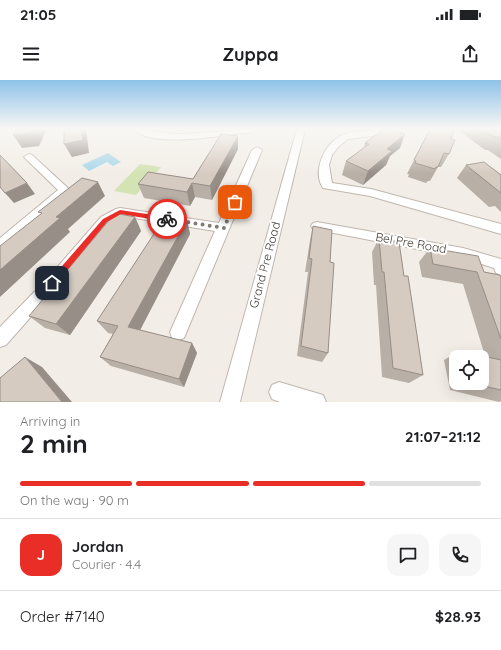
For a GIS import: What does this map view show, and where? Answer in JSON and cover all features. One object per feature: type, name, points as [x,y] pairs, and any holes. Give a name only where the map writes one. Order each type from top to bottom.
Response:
[{"type":"street","name":"Grand Pre Road","points":[[230,402],[297,144]]},
{"type":"street","points":[[336,144],[327,155],[324,165],[327,186],[371,193],[501,229]]},
{"type":"street","points":[[178,332],[257,150]]},
{"type":"street","points":[[2,240],[65,190],[29,157]]},
{"type":"street","points":[[0,339],[52,283],[105,220],[120,212],[224,228]]},
{"type":"street","name":"Bel Pre Road","points":[[317,226],[463,253],[499,264],[501,269]]},
{"type":"street","points":[[279,392],[316,402]]},
{"type":"green space","points":[[140,164],[161,167],[136,195],[114,191]]},
{"type":"water","points":[[108,153],[121,162],[113,166],[107,162],[89,171],[82,165]]},
{"type":"building","points":[[215,144],[234,144],[210,186],[192,183],[187,192],[138,184],[148,172],[193,179]]},
{"type":"building","points":[[369,144],[393,144],[387,149],[392,151],[368,171],[346,161]]},
{"type":"building","points":[[422,144],[453,144],[449,154],[444,153],[438,167],[435,169],[415,163],[416,161],[414,160]]},
{"type":"building","points":[[0,155],[27,183],[5,193],[0,187]]},
{"type":"building","points":[[484,162],[501,175],[501,193],[466,165]]},
{"type":"building","points":[[82,178],[98,182],[56,217],[60,218],[0,270],[0,246],[42,213],[38,212]]},
{"type":"building","points":[[115,213],[135,217],[56,324],[29,316]]},
{"type":"building","points":[[165,217],[187,220],[128,327],[192,343],[179,379],[100,357],[118,326],[97,321]]},
{"type":"building","points":[[313,226],[332,230],[330,262],[334,263],[328,353],[301,346],[312,259],[309,258]]},
{"type":"building","points":[[379,238],[399,242],[404,276],[408,276],[423,375],[393,368],[384,272],[382,272]]},
{"type":"building","points":[[430,248],[478,256],[484,272],[500,275],[501,339],[477,272],[433,264]]},
{"type":"building","points":[[25,357],[62,402],[0,402],[0,378]]},
{"type":"building","points":[[489,357],[501,360],[501,390],[489,387]]},
{"type":"way so far","points":[[167,219],[224,228],[235,202]]},
{"type":"route","points":[[52,283],[105,220],[120,212],[167,219]]}]
